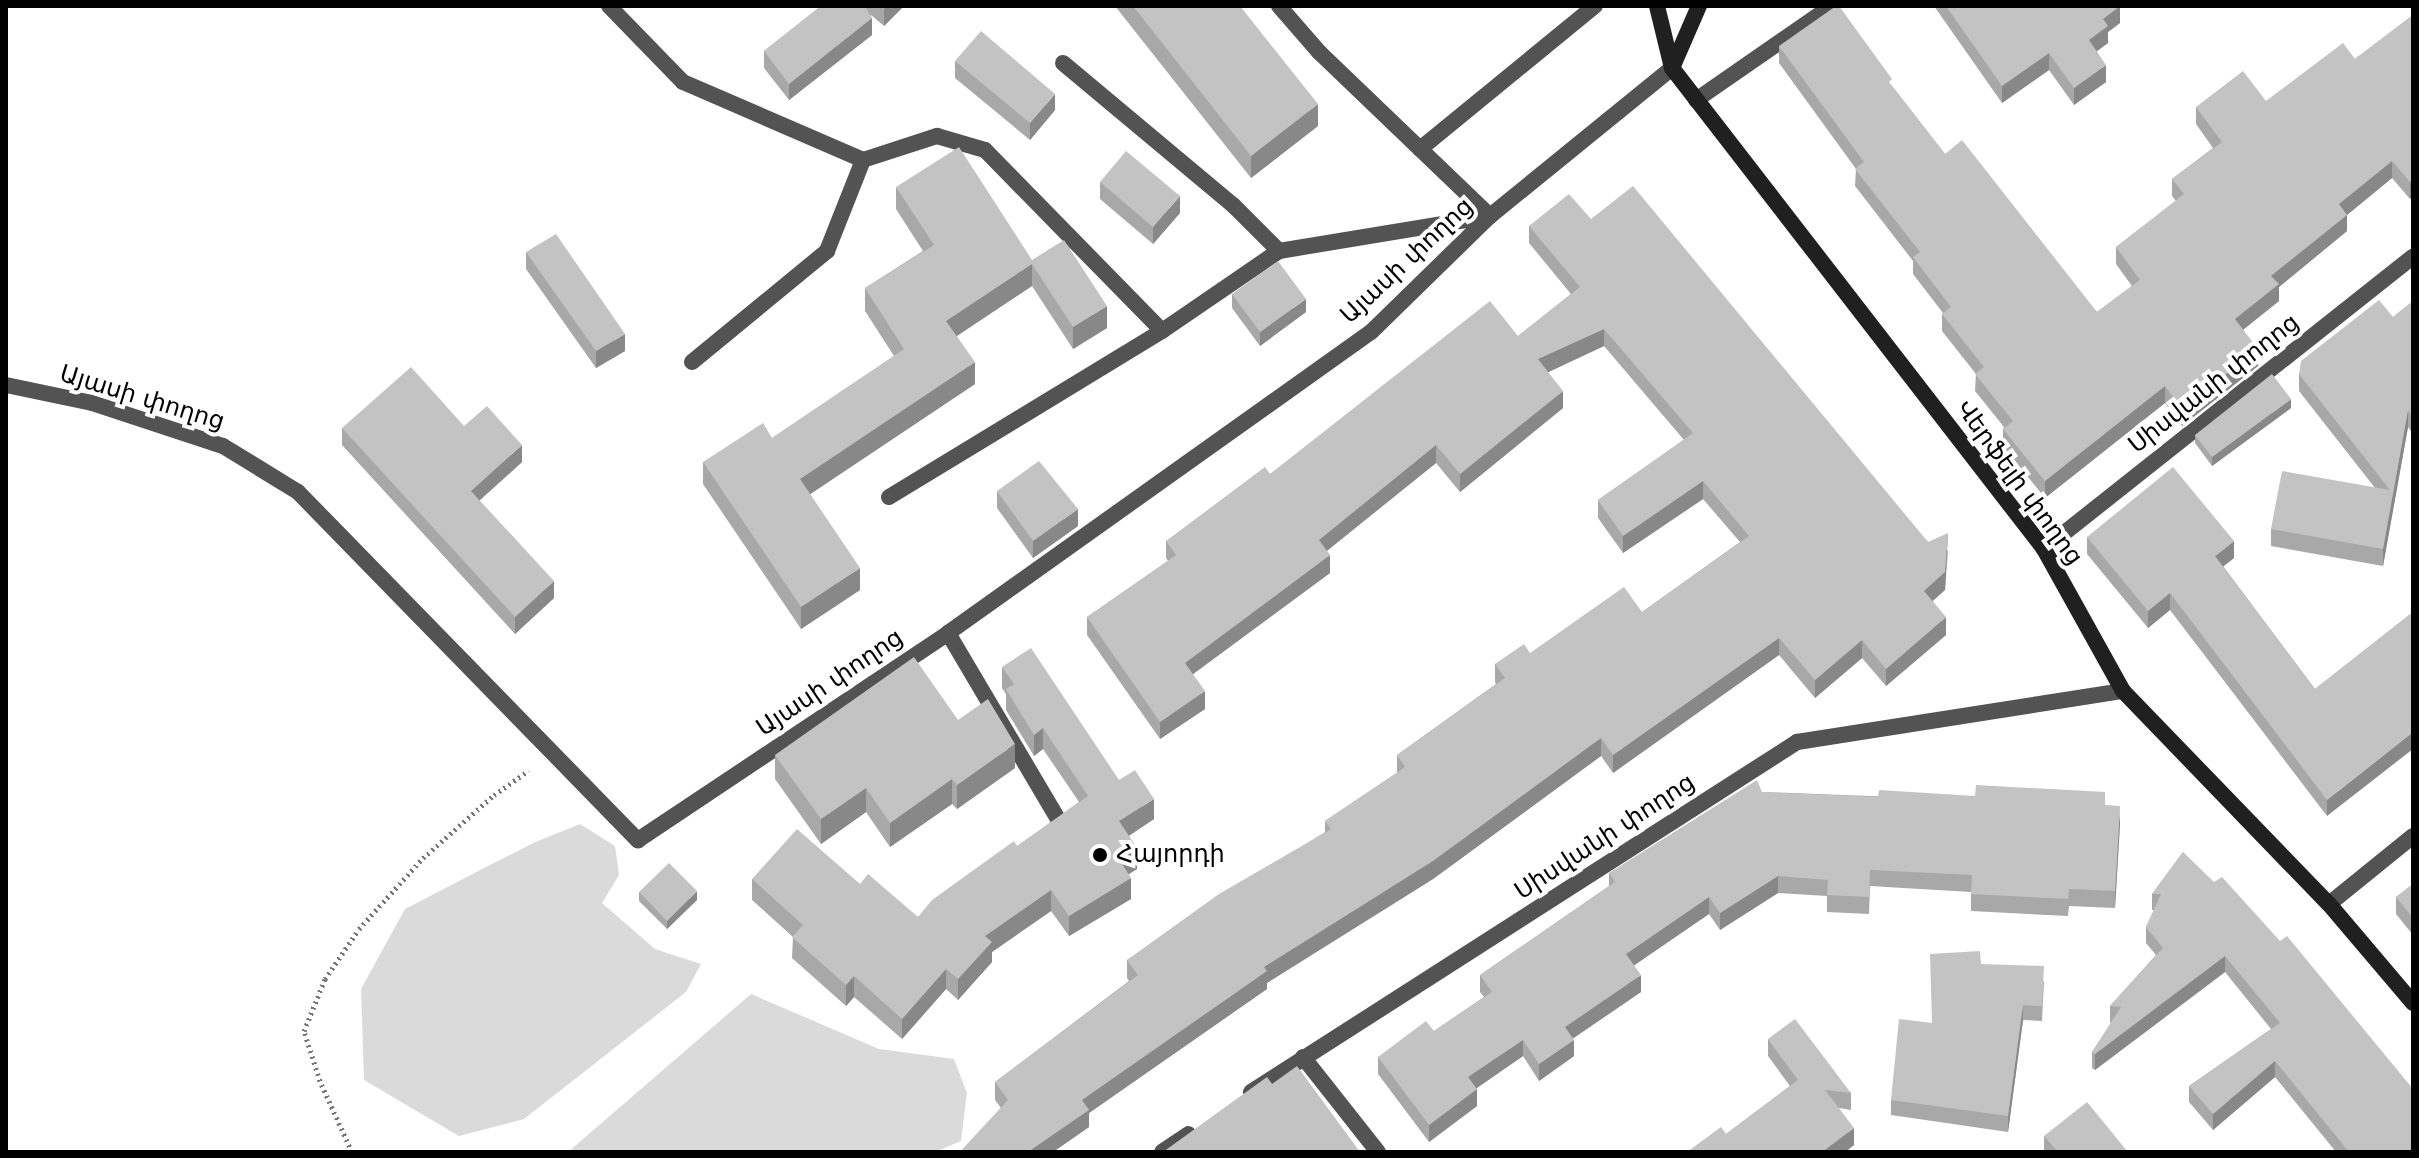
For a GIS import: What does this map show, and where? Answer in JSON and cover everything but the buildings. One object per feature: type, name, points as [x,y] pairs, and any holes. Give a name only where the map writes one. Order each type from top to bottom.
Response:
[{"type":"street","points":[[609,6],[683,82],[863,160],[937,136],[985,150],[1162,331]]},
{"type":"street","points":[[1279,6],[1319,52],[1490,216]]},
{"type":"street","points":[[1420,149],[1595,6]]},
{"type":"street","points":[[1657,6],[1672,68]]},
{"type":"street","points":[[1672,68],[1699,6]]},
{"type":"street","points":[[1696,100],[1832,6]]},
{"type":"street","points":[[1063,63],[1233,205],[1279,251]]},
{"type":"street","name":"Վերֆելի փողոց","points":[[1672,68],[2044,549],[2123,691],[2329,904],[2413,1003]]},
{"type":"street","name":"Այասի փողոց","points":[[6,385],[92,403],[223,446],[298,492],[638,840],[948,633],[1371,332],[1490,216],[1672,68]]},
{"type":"street","points":[[692,362],[827,251],[863,160]]},
{"type":"street","points":[[889,497],[1162,331],[1279,251],[1490,216]]},
{"type":"street","name":"Սիսվանի փողոց","points":[[2044,549],[2413,257]]},
{"type":"street","points":[[948,633],[1061,824]]},
{"type":"street","name":"Սիսվանի փողոց","points":[[1239,1100],[1797,742],[2123,691]]},
{"type":"street","points":[[2329,904],[2413,836]]},
{"type":"street","points":[[1303,1057],[1378,1152]]},
{"type":"street","points":[[1162,1152],[1201,1126]]},
{"type":"path","points":[[352,1152],[320,1081],[304,1031],[325,979],[359,929],[423,858],[494,795],[552,755]]},
{"type":"shaded area","points":[[580,824],[615,846],[619,875],[602,903],[655,949],[701,964],[686,992],[524,1119],[459,1136],[364,1080],[361,989],[405,909],[533,843]]},
{"type":"shaded area","points":[[751,994],[879,1049],[954,1059],[967,1093],[961,1141],[935,1152],[568,1152]]},
{"type":"place","name":"Հայորդի","points":[[1100,855]]}]
